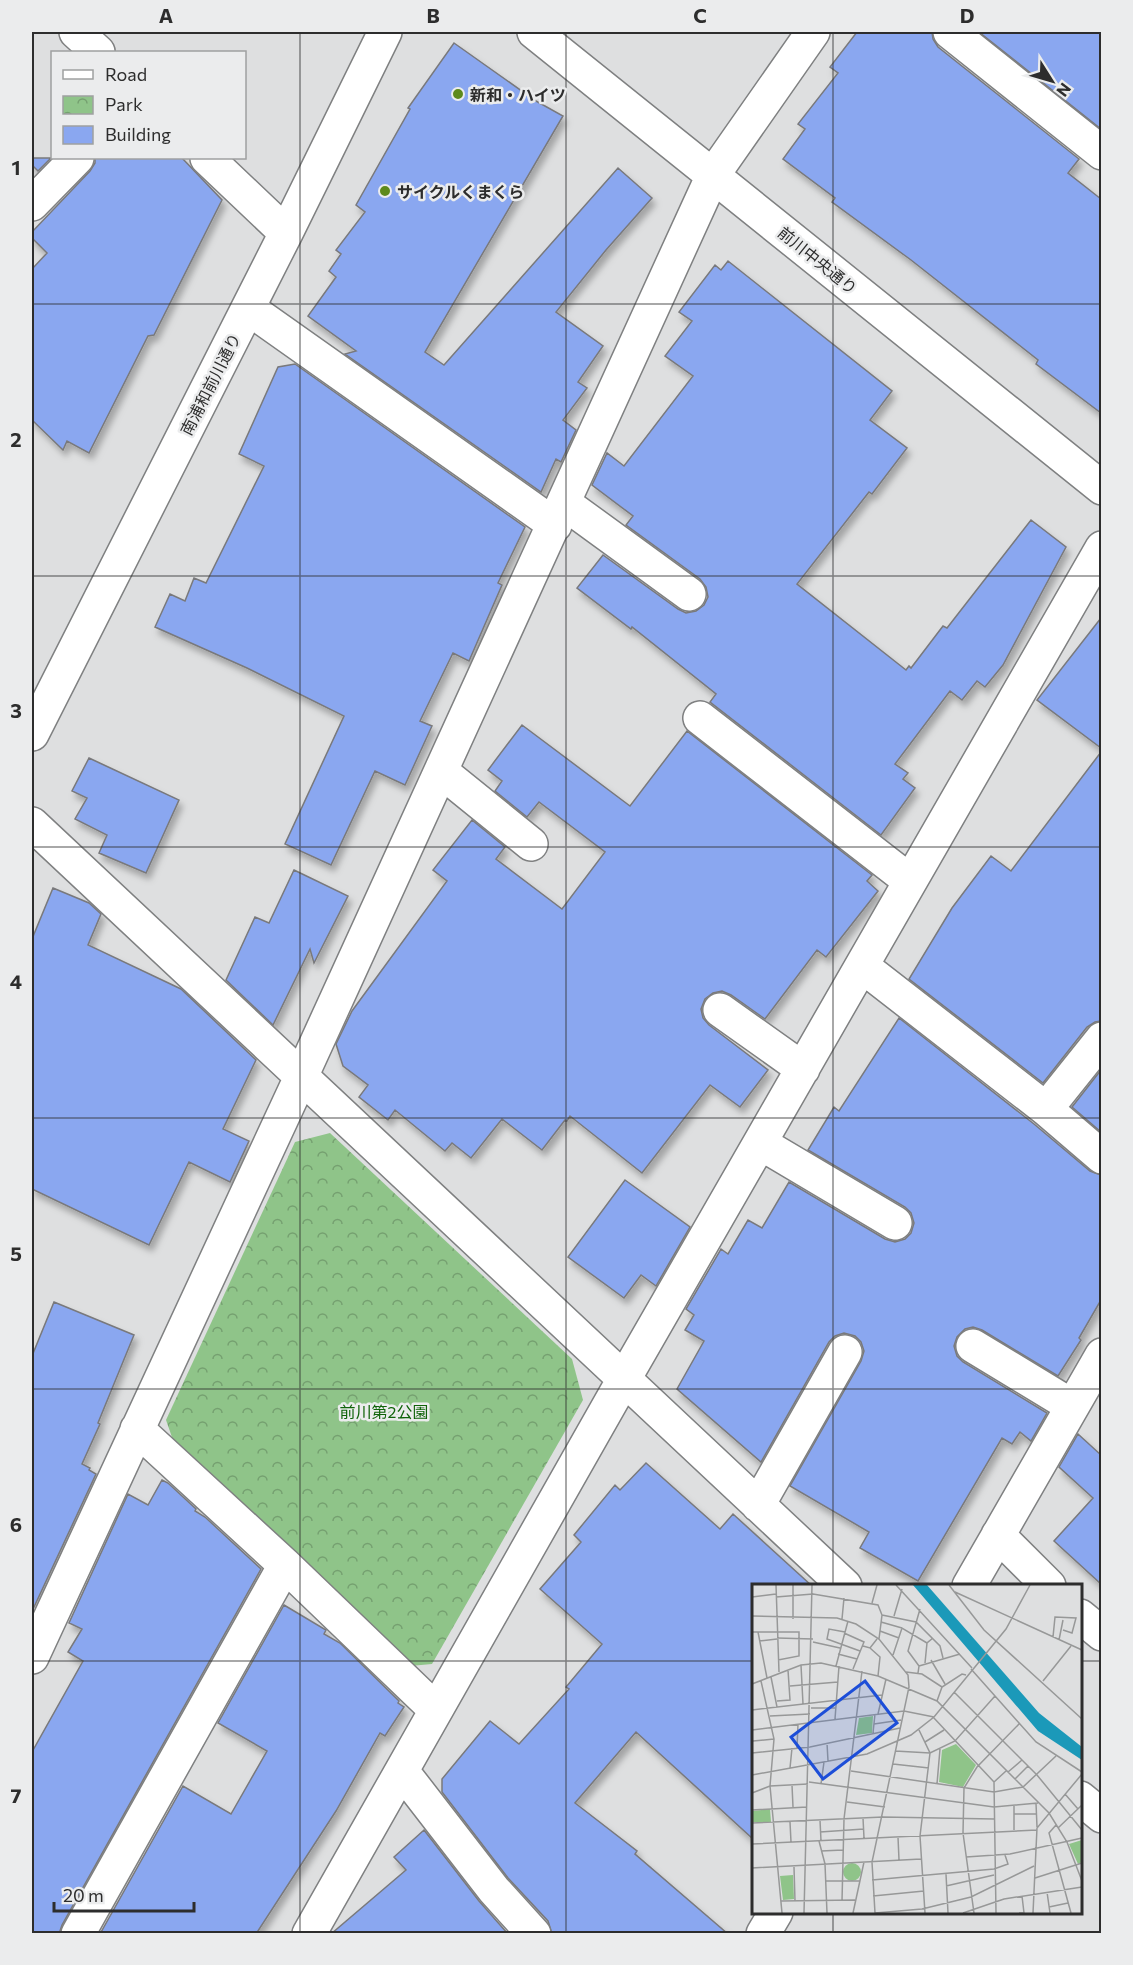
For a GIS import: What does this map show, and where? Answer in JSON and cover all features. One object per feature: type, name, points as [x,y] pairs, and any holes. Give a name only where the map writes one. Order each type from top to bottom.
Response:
[{"type":"street","points":[[76,32],[97,51]]},
{"type":"street","name":"南浦和前川通り","points":[[32,734],[286,233],[385,32]]},
{"type":"street","name":"前川中央通り","points":[[534,32],[1101,488]]},
{"type":"street","points":[[32,1657],[442,772],[713,175],[813,32]]},
{"type":"street","points":[[950,32],[1101,153]]},
{"type":"street","points":[[32,204],[75,159]]},
{"type":"street","points":[[208,159],[286,233]]},
{"type":"street","points":[[248,308],[559,514],[689,594]]},
{"type":"street","points":[[309,1934],[624,1379],[1101,548]]},
{"type":"street","points":[[700,718],[910,881]]},
{"type":"street","points":[[442,772],[531,844]]},
{"type":"street","points":[[32,824],[843,1584]]},
{"type":"street","points":[[862,966],[1046,1109],[1101,1157]]},
{"type":"street","points":[[720,1010],[803,1069]]},
{"type":"street","points":[[1046,1109],[1101,1039]]},
{"type":"street","points":[[760,1143],[895,1223]]},
{"type":"street","points":[[973,1346],[1072,1406]]},
{"type":"street","points":[[758,1505],[845,1352]]},
{"type":"street","points":[[970,1584],[1101,1355]]},
{"type":"street","points":[[137,1429],[285,1565],[436,1710]]},
{"type":"street","points":[[998,1535],[1048,1584]]},
{"type":"street","points":[[78,1934],[285,1565]]},
{"type":"street","points":[[1082,1618],[1101,1634]]},
{"type":"street","points":[[402,1771],[494,1890],[534,1934]]},
{"type":"street","points":[[1082,1800],[1101,1816]]},
{"type":"street","points":[[763,1934],[775,1914]]},
{"type":"green space","name":"前川第2公園","points":[[330,1133],[572,1359],[583,1400],[432,1664],[410,1666],[174,1443],[166,1420],[295,1142]]},
{"type":"building","points":[[857,32],[932,32],[938,47],[1079,159],[1068,173],[1101,199],[1101,413],[1036,364],[1038,360],[911,260],[832,202],[835,198],[783,159],[805,129],[798,124],[838,73],[830,67]]},
{"type":"building","points":[[979,32],[1101,32],[1101,129]]},
{"type":"building","points":[[454,43],[536,101],[563,116],[425,352],[444,365],[618,168],[652,198],[556,312],[603,346],[578,382],[587,388],[563,420],[576,430],[561,462],[556,459],[541,492],[345,354],[356,351],[308,316],[336,277],[329,271],[341,254],[336,250],[365,212],[356,205],[410,109],[408,108]]},
{"type":"building","points":[[32,158],[51,158],[38,171],[32,165]]},
{"type":"building","points":[[95,159],[183,159],[222,200],[154,335],[148,336],[89,453],[67,441],[63,450],[32,420],[32,269],[47,253],[32,238],[32,232],[95,163]]},
{"type":"building","points":[[728,261],[892,391],[870,420],[907,448],[872,494],[869,492],[797,584],[906,670],[909,666],[911,668],[943,626],[947,628],[1031,520],[1066,547],[1003,665],[985,687],[977,681],[962,700],[950,691],[895,764],[908,773],[903,779],[915,788],[881,835],[710,702],[716,694],[632,627],[631,629],[577,588],[603,555],[686,613],[696,611],[704,605],[708,597],[706,587],[700,579],[626,525],[633,516],[592,485],[607,453],[624,466],[693,376],[665,356],[692,321],[679,312],[715,265],[721,270]]},
{"type":"building","points":[[295,364],[525,527],[498,583],[502,585],[469,661],[453,653],[420,721],[432,726],[405,785],[375,771],[331,865],[285,844],[344,716],[247,668],[155,627],[170,594],[185,601],[194,578],[206,583],[264,466],[239,454],[278,367]]},
{"type":"building","points":[[1101,618],[1101,748],[1037,700]]},
{"type":"building","points":[[522,725],[630,806],[687,731],[872,875],[867,881],[878,891],[826,957],[817,950],[765,1019],[722,991],[713,993],[705,999],[701,1009],[703,1018],[709,1025],[768,1070],[740,1107],[710,1085],[642,1173],[570,1116],[542,1150],[502,1119],[471,1158],[452,1143],[445,1151],[395,1110],[388,1120],[359,1097],[368,1085],[343,1066],[336,1044],[352,1011],[447,881],[433,870],[472,820],[505,847],[496,859],[562,909],[605,852],[539,802],[527,817],[495,791],[502,781],[488,770]]},
{"type":"building","points":[[1101,752],[1101,1021],[1087,1027],[1043,1083],[909,979],[952,908],[991,856],[1011,871]]},
{"type":"building","points":[[89,758],[179,800],[146,873],[99,853],[107,835],[75,819],[87,798],[72,791]]},
{"type":"building","points":[[294,870],[348,896],[314,963],[310,949],[273,1025],[226,980],[255,917],[269,923]]},
{"type":"building","points":[[53,888],[89,903],[101,914],[88,945],[181,989],[256,1060],[223,1129],[249,1141],[230,1182],[189,1162],[149,1245],[32,1189],[32,939]]},
{"type":"building","points":[[899,1018],[1090,1171],[1101,1175],[1101,1300],[1079,1338],[1081,1340],[1058,1376],[982,1330],[973,1327],[965,1329],[957,1337],[954,1346],[957,1356],[963,1362],[1047,1413],[1031,1441],[1020,1432],[1012,1444],[1002,1438],[918,1581],[860,1548],[869,1532],[790,1486],[861,1361],[864,1351],[861,1342],[855,1336],[844,1333],[835,1336],[829,1342],[761,1462],[677,1389],[704,1341],[685,1330],[694,1315],[686,1309],[721,1249],[728,1254],[748,1220],[762,1228],[789,1182],[885,1239],[895,1242],[905,1239],[911,1233],[914,1223],[911,1213],[905,1207],[808,1150],[834,1107],[839,1111]]},
{"type":"building","points":[[1101,1070],[1101,1132],[1072,1107]]},
{"type":"building","points":[[625,1180],[690,1227],[656,1286],[641,1275],[624,1298],[568,1257]]},
{"type":"building","points":[[54,1302],[134,1335],[82,1464],[96,1474],[34,1607],[32,1606],[32,1356]]},
{"type":"building","points":[[1078,1434],[1101,1455],[1101,1584],[1054,1541],[1093,1498],[1059,1467]]},
{"type":"building","points":[[646,1463],[720,1529],[733,1514],[810,1584],[752,1584],[752,1838],[636,1732],[575,1803],[637,1851],[635,1854],[728,1934],[552,1934],[548,1921],[508,1878],[442,1792],[442,1779],[490,1721],[519,1744],[569,1689],[566,1687],[602,1644],[540,1589],[581,1542],[574,1535],[615,1485],[620,1490]]},
{"type":"building","points":[[162,1480],[261,1569],[59,1934],[32,1934],[32,1752],[83,1661],[68,1652],[82,1629],[69,1623],[128,1494],[148,1505]]},
{"type":"building","points":[[284,1605],[326,1630],[324,1634],[340,1643],[404,1707],[385,1736],[380,1733],[336,1811],[256,1934],[100,1934],[183,1786],[231,1814],[267,1751],[218,1723]]},
{"type":"building","points":[[424,1830],[479,1901],[508,1934],[331,1934],[406,1870],[394,1857]]},
{"type":"place","name":"新和・ハイツ","points":[[458,94]]},
{"type":"place","name":"サイクルくまくら","points":[[385,191]]}]
